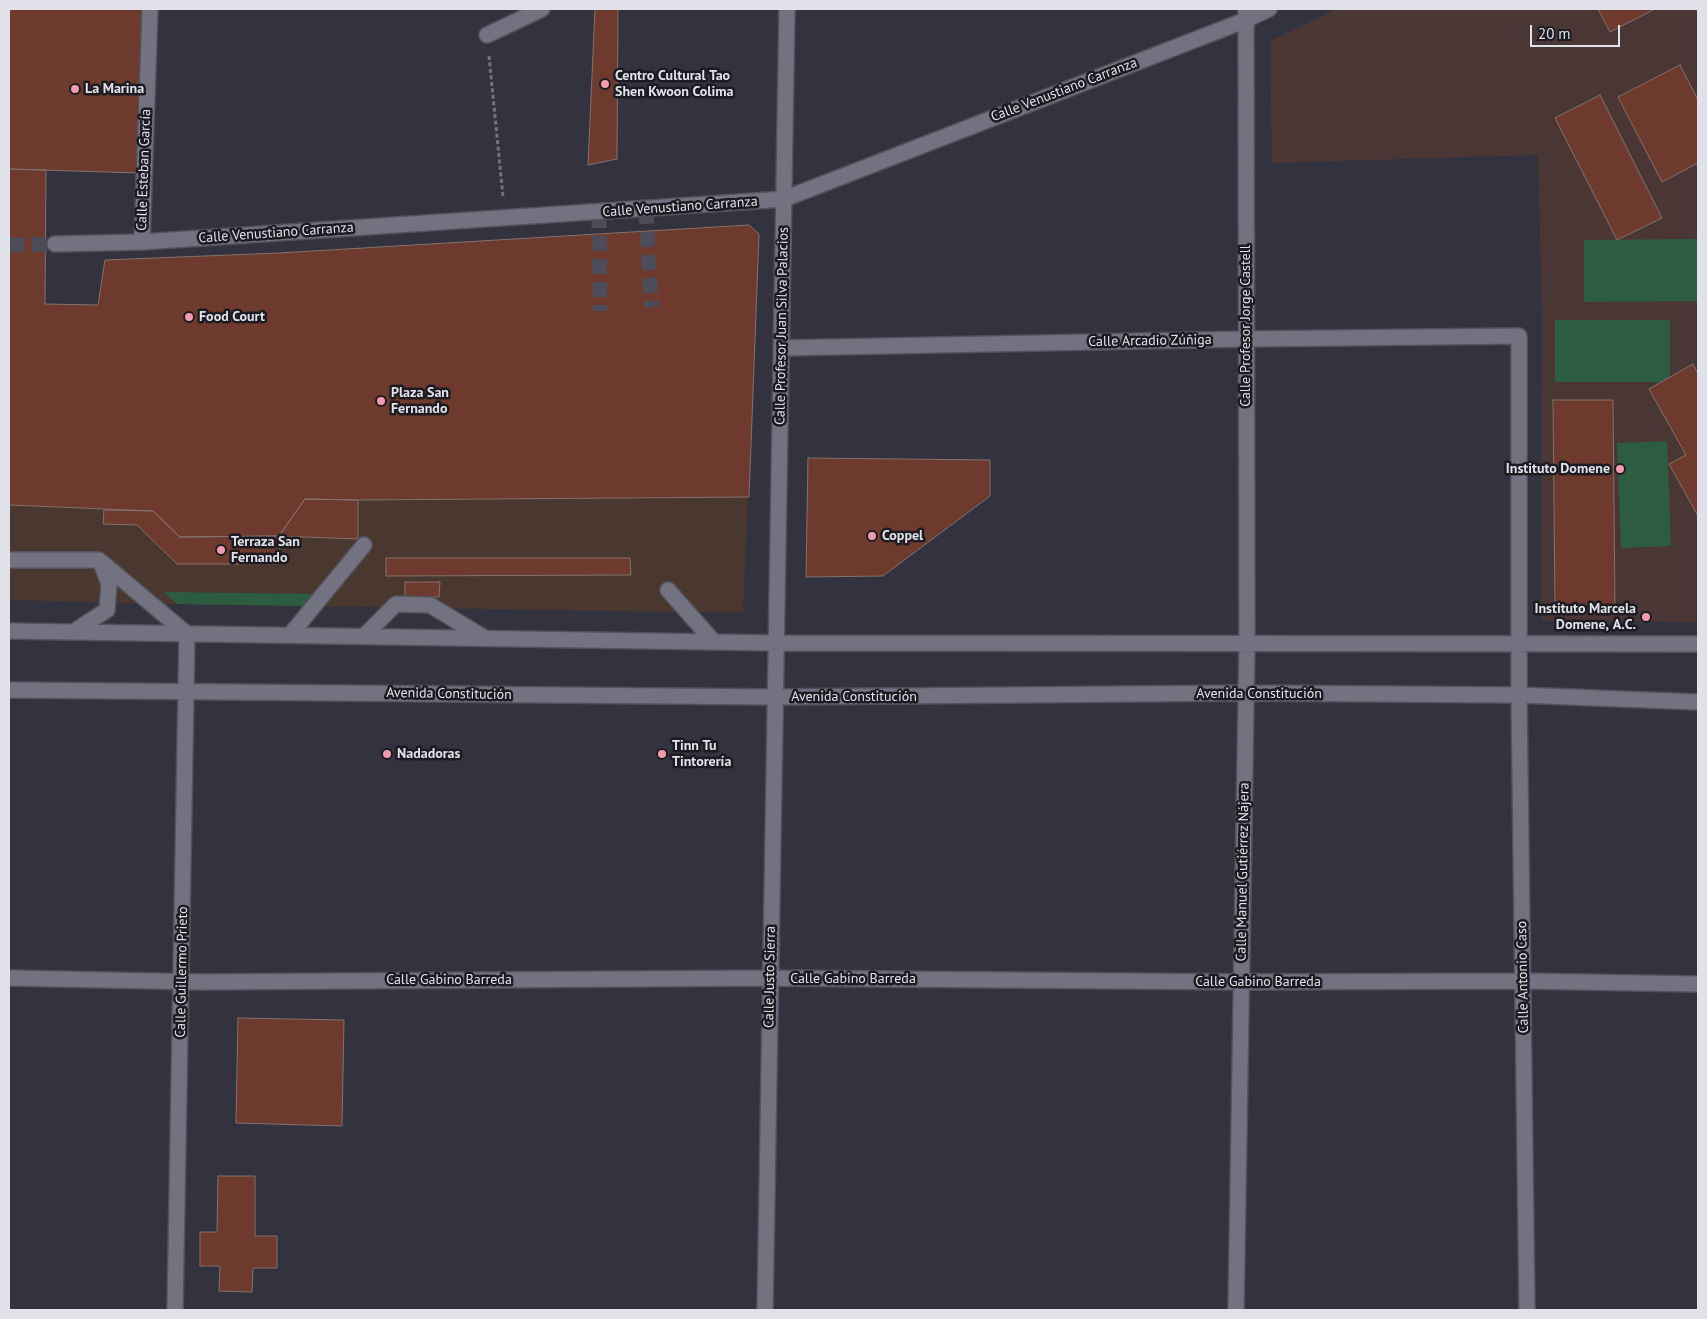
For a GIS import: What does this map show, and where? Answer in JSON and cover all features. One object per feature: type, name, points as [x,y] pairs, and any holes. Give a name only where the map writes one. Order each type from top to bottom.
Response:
[{"type":"street","name":"Calle Esteban García","points":[[142,242],[150,9]]},
{"type":"street","points":[[487,36],[542,9]]},
{"type":"street","name":"Calle Profesor Juan Silva Palacios","points":[[776,643],[787,9]]},
{"type":"street","name":"Calle Venustiano Carranza","points":[[55,244],[142,242],[784,199],[1246,14],[1270,9]]},
{"type":"street","name":"Calle Profesor Jorge Castell","points":[[1246,14],[1246,643]]},
{"type":"street","name":"Calle Arcadio Zúñiga","points":[[781,348],[1519,336]]},
{"type":"street","name":"Calle Antonio Caso","points":[[1519,336],[1518,644],[1527,1310]]},
{"type":"street","points":[[290,635],[364,545]]},
{"type":"street","points":[[9,560],[99,560],[188,634]]},
{"type":"street","points":[[73,632],[107,610],[109,584],[99,560]]},
{"type":"street","points":[[668,590],[714,642]]},
{"type":"street","points":[[364,636],[396,604],[430,604],[484,638]]},
{"type":"street","points":[[9,630],[776,643],[1698,644]]},
{"type":"street","name":"Calle Guillermo Prieto","points":[[176,1310],[188,634]]},
{"type":"street","name":"Calle Justo Sierra","points":[[764,1310],[776,643]]},
{"type":"street","name":"Calle Manuel Gutiérrez Nájera","points":[[1236,1310],[1246,643]]},
{"type":"street","name":"Avenida Constitución","points":[[9,690],[775,697],[1246,693],[1519,695],[1698,702]]},
{"type":"street","name":"Calle Gabino Barreda","points":[[9,978],[181,982],[770,978],[1241,982],[1523,981],[1698,984]]},
{"type":"path","points":[[487,36],[505,218]]},
{"type":"shaded area","points":[[1336,9],[1698,9],[1698,622],[1541,621],[1542,316],[1538,155],[1272,163],[1270,41]]},
{"type":"shaded area","name":"Plaza San Fernando","points":[[9,169],[46,170],[45,304],[98,305],[105,260],[279,253],[749,225],[759,234],[743,613],[9,600]]},
{"type":"green space","points":[[1698,239],[1698,301],[1584,302],[1584,240]]},
{"type":"green space","points":[[1555,320],[1670,320],[1670,382],[1555,382]]},
{"type":"green space","points":[[1667,441],[1671,546],[1621,548],[1617,443]]},
{"type":"green space","points":[[164,592],[312,594],[303,606],[177,604]]},
{"type":"building","name":"La Marina","points":[[9,9],[143,9],[139,173],[9,169]]},
{"type":"building","name":"Centro Cultural Tao Shen Kwoon Colima","points":[[595,9],[618,9],[617,159],[588,165]]},
{"type":"building","points":[[1598,9],[1652,9],[1653,10],[1610,32]]},
{"type":"building","points":[[1680,65],[1698,100],[1698,163],[1662,182],[1618,97]]},
{"type":"building","points":[[1600,95],[1662,218],[1617,240],[1555,118]]},
{"type":"building","name":"Plaza San Fernando","points":[[9,169],[46,170],[45,304],[98,305],[105,260],[279,253],[749,225],[759,234],[749,497],[305,499],[279,536],[180,537],[153,511],[9,505]]},
{"type":"building","points":[[1693,364],[1698,374],[1698,516],[1669,464],[1686,455],[1649,389]]},
{"type":"building","points":[[1553,400],[1613,400],[1615,609],[1555,609]]},
{"type":"building","name":"Coppel","points":[[808,458],[990,460],[990,496],[883,576],[806,577]]},
{"type":"building","points":[[305,499],[358,500],[358,539],[279,536]]},
{"type":"building","name":"Terraza San Fernando","points":[[104,510],[153,511],[180,537],[279,536],[280,564],[177,564],[137,525],[103,524]]},
{"type":"building","points":[[386,558],[630,558],[631,575],[386,576]]},
{"type":"building","points":[[405,582],[440,582],[439,597],[405,597]]},
{"type":"building","points":[[238,1018],[344,1020],[342,1126],[236,1123]]},
{"type":"building","points":[[218,1176],[255,1176],[255,1236],[277,1236],[277,1268],[253,1268],[252,1292],[219,1291],[220,1266],[200,1266],[200,1232],[217,1232]]},
{"type":"tunnel","points":[[646,209],[651,307]]},
{"type":"tunnel","points":[[599,213],[600,311]]},
{"type":"tunnel","points":[[9,245],[55,244]]},
{"type":"place","name":"Centro Cultural Tao Shen Kwoon Colima","points":[[605,84]]},
{"type":"place","name":"La Marina","points":[[75,89]]},
{"type":"place","name":"Food Court","points":[[189,317]]},
{"type":"place","name":"Plaza San Fernando","points":[[381,401]]},
{"type":"place","name":"Instituto Domene","points":[[1620,469]]},
{"type":"place","name":"Coppel","points":[[872,536]]},
{"type":"place","name":"Terraza San Fernando","points":[[221,550]]},
{"type":"place","name":"Instituto Marcela Domene, A.C.","points":[[1646,617]]},
{"type":"place","name":"Nadadoras","points":[[387,754]]},
{"type":"place","name":"Tinn Tu Tintorería","points":[[662,754]]}]
